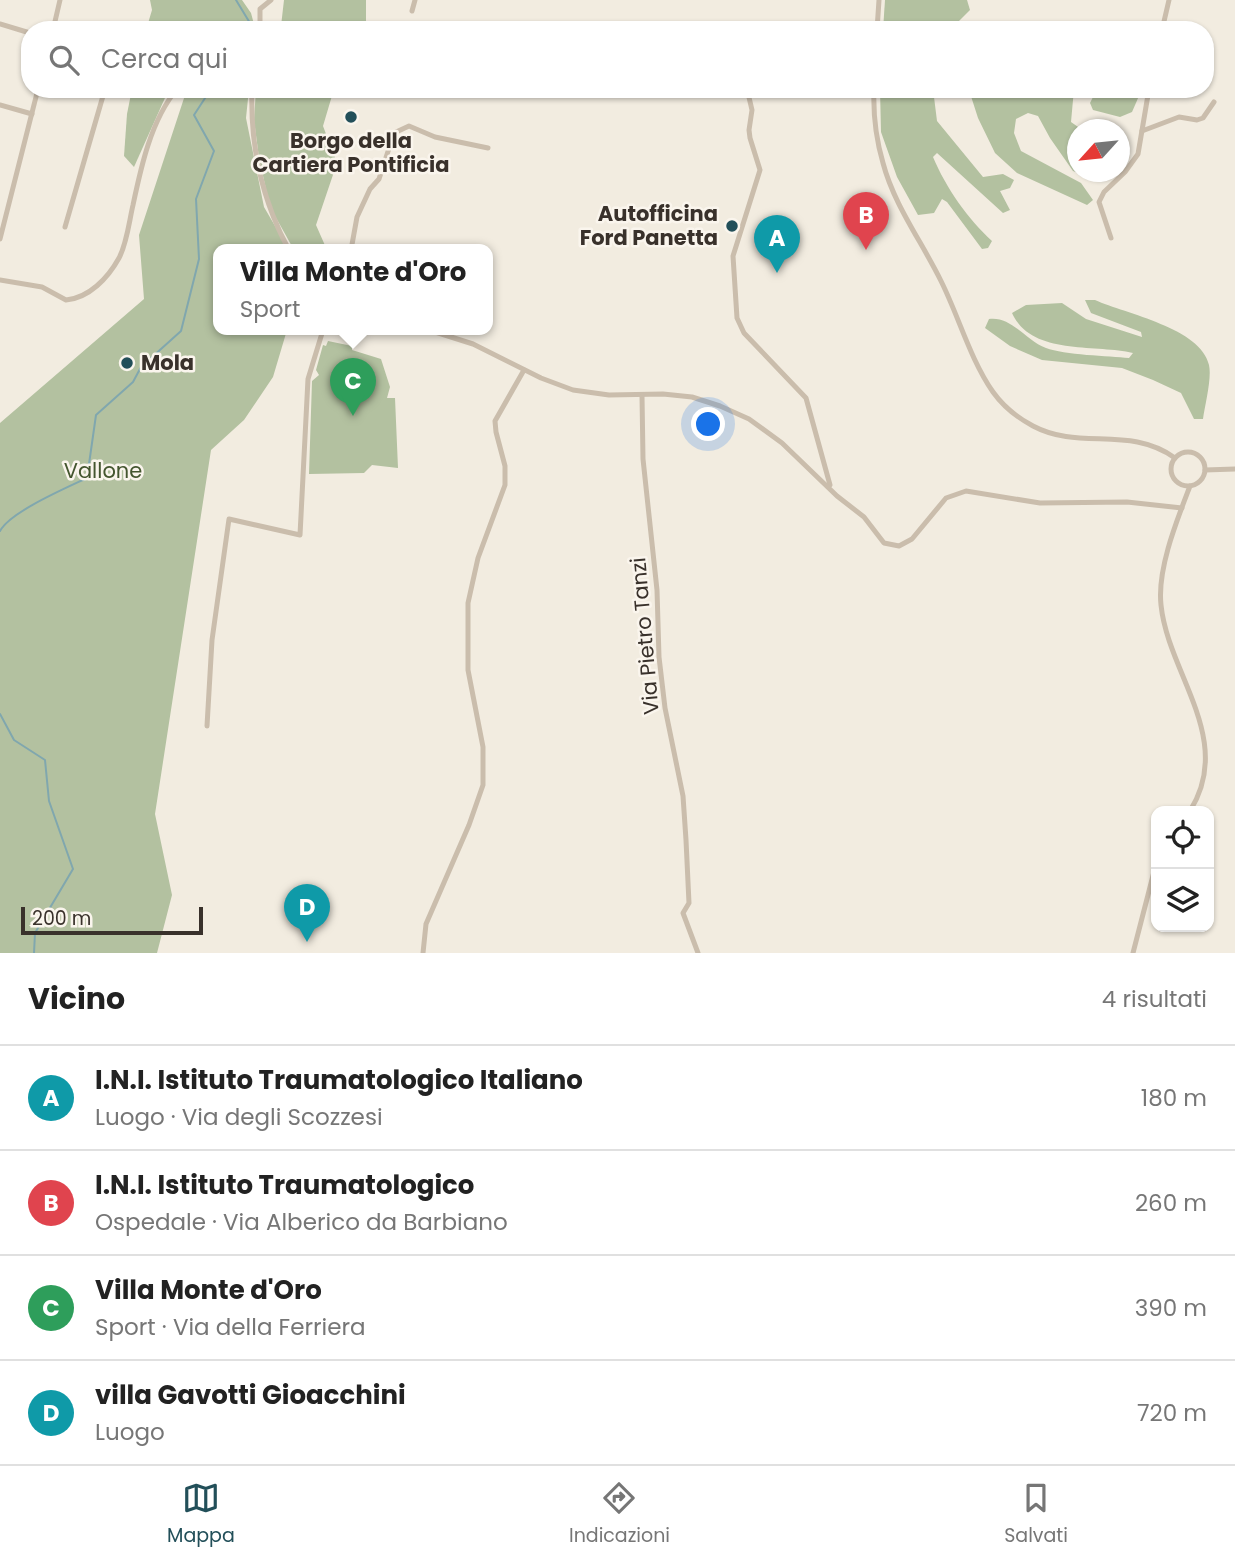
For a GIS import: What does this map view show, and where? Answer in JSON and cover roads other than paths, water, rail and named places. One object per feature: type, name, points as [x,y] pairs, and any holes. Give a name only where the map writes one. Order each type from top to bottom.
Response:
[{"type":"street","points":[[56,21],[60,0]]},
{"type":"street","points":[[260,21],[260,9],[271,0]]},
{"type":"street","points":[[412,11],[415,0]]},
{"type":"street","points":[[878,21],[879,0]]},
{"type":"street","points":[[1164,21],[1169,0]]},
{"type":"street","points":[[0,24],[21,30]]},
{"type":"street","points":[[0,239],[36,98]]},
{"type":"street","points":[[65,227],[102,98]]},
{"type":"street","points":[[0,280],[42,287],[66,300],[84,296],[103,280],[120,256],[135,193],[156,124],[170,98]]},
{"type":"street","points":[[252,98],[251,120],[261,180],[268,208],[286,244]]},
{"type":"street","points":[[749,98],[752,110],[750,138],[760,170],[733,257],[737,318],[744,333],[806,398],[831,488]]},
{"type":"street","points":[[874,98],[879,147],[887,176],[941,281],[983,376],[995,394],[1010,411],[1042,429],[1065,436],[1138,440],[1175,458]]},
{"type":"street","points":[[1111,238],[1099,202],[1104,192],[1135,159],[1148,98]]},
{"type":"street","points":[[1142,131],[1179,117],[1197,120],[1203,118],[1213,102]]},
{"type":"street","points":[[0,105],[32,114]]},
{"type":"street","points":[[352,244],[357,217],[370,189],[379,179],[394,133],[409,126],[436,137],[488,148]]},
{"type":"street","points":[[207,726],[212,640],[229,519],[300,534],[308,379],[321,335]]},
{"type":"street","points":[[445,335],[474,344],[555,384],[582,392],[609,396],[663,394],[692,397],[749,419],[782,443],[864,517],[878,538],[891,545],[899,546],[912,540],[946,498],[966,491],[1040,503],[1127,502],[1182,508]]},
{"type":"street","points":[[424,953],[428,921],[483,785],[483,747],[467,666],[469,599],[478,558],[505,485],[505,466],[495,422],[524,370]]},
{"type":"street","name":"Via Pietro Tanzi","points":[[642,396],[643,458],[656,578],[659,657],[665,708],[682,796],[686,840],[689,903],[683,914],[698,953]]},
{"type":"street","points":[[1190,486],[1179,484],[1172,475],[1175,458],[1184,453],[1194,453],[1202,460],[1205,470],[1202,479],[1190,486],[1182,508],[1165,566],[1160,601],[1168,634],[1193,688],[1208,735],[1209,761],[1206,778],[1194,806]]},
{"type":"street","points":[[1205,470],[1235,470]]},
{"type":"street","points":[[1133,953],[1155,869]]},
{"type":"waterway","points":[[236,0],[249,21]]},
{"type":"waterway","points":[[0,531],[26,509],[87,478],[96,415],[133,382],[141,367],[181,331],[199,259],[196,199],[214,151],[194,115],[205,98]]},
{"type":"waterway","points":[[0,714],[14,740],[45,760],[49,801],[73,869],[35,933],[34,953]]},
{"type":"place","name":"Borgo della Cartiera Pontificia","points":[[351,117]]},
{"type":"place","name":"Autofficina Ford Panetta","points":[[732,226]]},
{"type":"place","name":"I.N.I. Istituto Traumatologico","points":[[866,250]]},
{"type":"place","name":"I.N.I. Istituto Traumatologico Italiano","points":[[777,273]]},
{"type":"place","name":"Mola","points":[[127,363]]},
{"type":"place","name":"Villa Monte d'Oro","points":[[353,416]]},
{"type":"place","name":"villa Gavotti Gioacchini","points":[[307,942]]},
{"type":"park label","name":"Vallone","points":[[103,471]]}]
